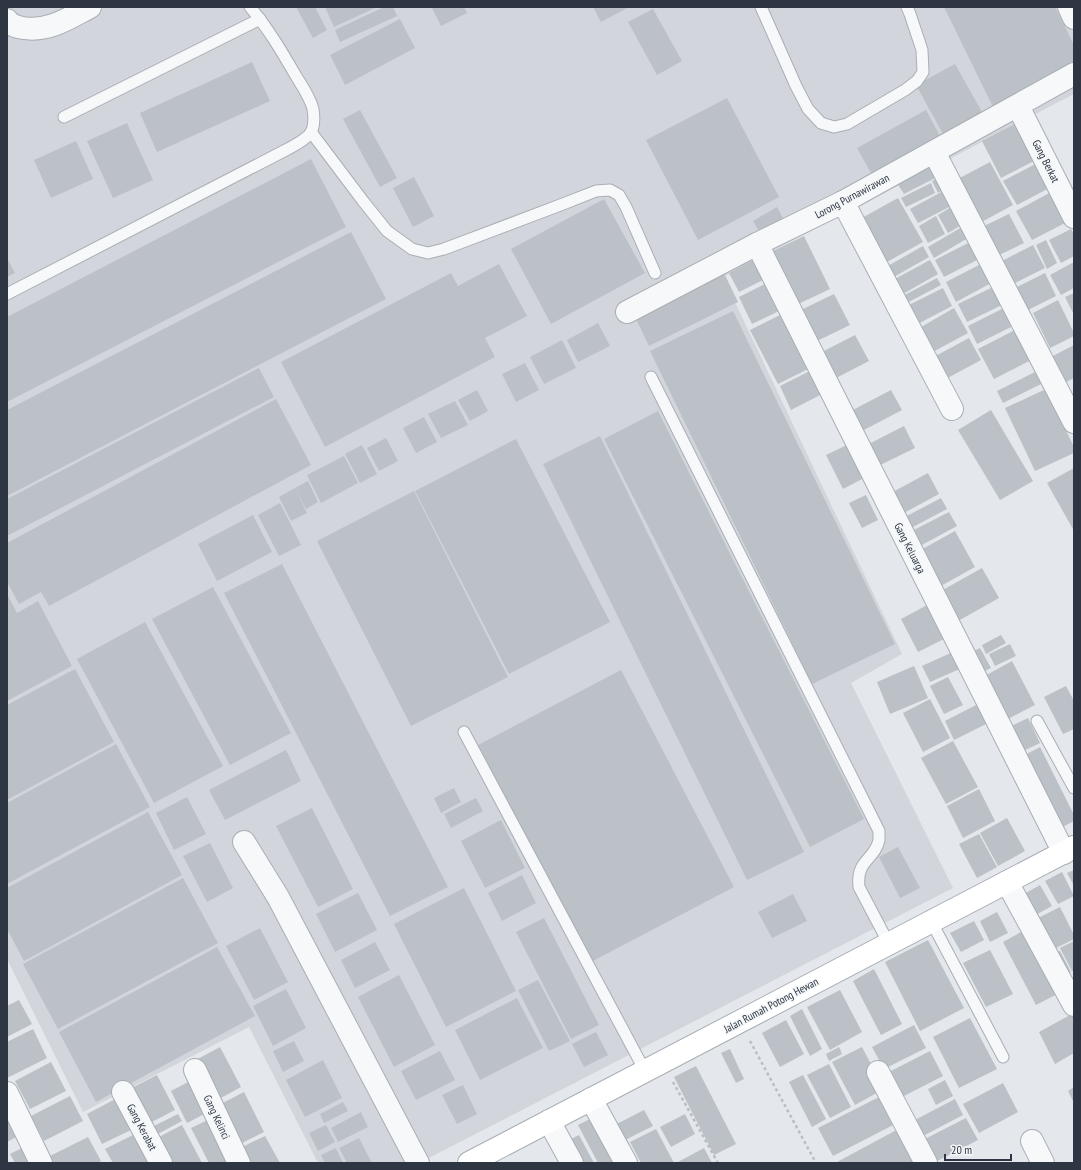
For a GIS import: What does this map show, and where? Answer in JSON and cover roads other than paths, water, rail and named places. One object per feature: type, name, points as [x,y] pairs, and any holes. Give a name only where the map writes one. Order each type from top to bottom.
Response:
[{"type":"street","points":[[7,20],[10,24],[16,27],[42,29],[57,25],[90,7]]},
{"type":"street","points":[[1069,7],[1074,18]]},
{"type":"street","name":"Lorong Purnawirawan","points":[[628,312],[757,244],[843,202],[1074,74]]},
{"type":"street","name":"Gang Berkat","points":[[1018,106],[1074,217]]},
{"type":"street","points":[[934,152],[1074,422]]},
{"type":"street","points":[[843,202],[952,409]]},
{"type":"street","name":"Gang Keluarga","points":[[757,244],[1069,850]]},
{"type":"street","points":[[244,842],[278,897],[418,1163]]},
{"type":"street","name":"Jalan Rumah Potong Hewan","points":[[469,1163],[1069,850]]},
{"type":"street","points":[[1007,882],[1074,1005]]},
{"type":"street","name":"Gang Kelinci","points":[[195,1070],[239,1163]]},
{"type":"street","points":[[878,1072],[926,1163]]},
{"type":"street","name":"Gang Kerabat","points":[[123,1092],[161,1163]]},
{"type":"street","points":[[7,1093],[41,1163]]},
{"type":"street","points":[[591,1099],[626,1163]]},
{"type":"street","points":[[549,1121],[572,1163]]},
{"type":"street","points":[[1032,1141],[1043,1163]]},
{"type":"lane","points":[[7,294],[299,143],[311,132],[314,122],[313,110],[307,95],[260,19],[250,7]]},
{"type":"lane","points":[[761,7],[796,86],[808,109],[821,123],[834,127],[848,124],[905,90],[917,81],[923,72],[922,50],[907,7]]},
{"type":"lane","points":[[64,117],[260,19]]},
{"type":"lane","points":[[311,132],[387,231],[412,249],[428,253],[444,249],[596,191],[610,190],[619,195],[626,207],[655,274]]},
{"type":"lane","points":[[651,377],[879,830],[879,842],[861,867],[858,877],[860,887],[888,944]]},
{"type":"lane","points":[[1037,721],[1074,788]]},
{"type":"lane","points":[[464,732],[653,1067]]},
{"type":"lane","points":[[931,921],[1003,1057]]}]
